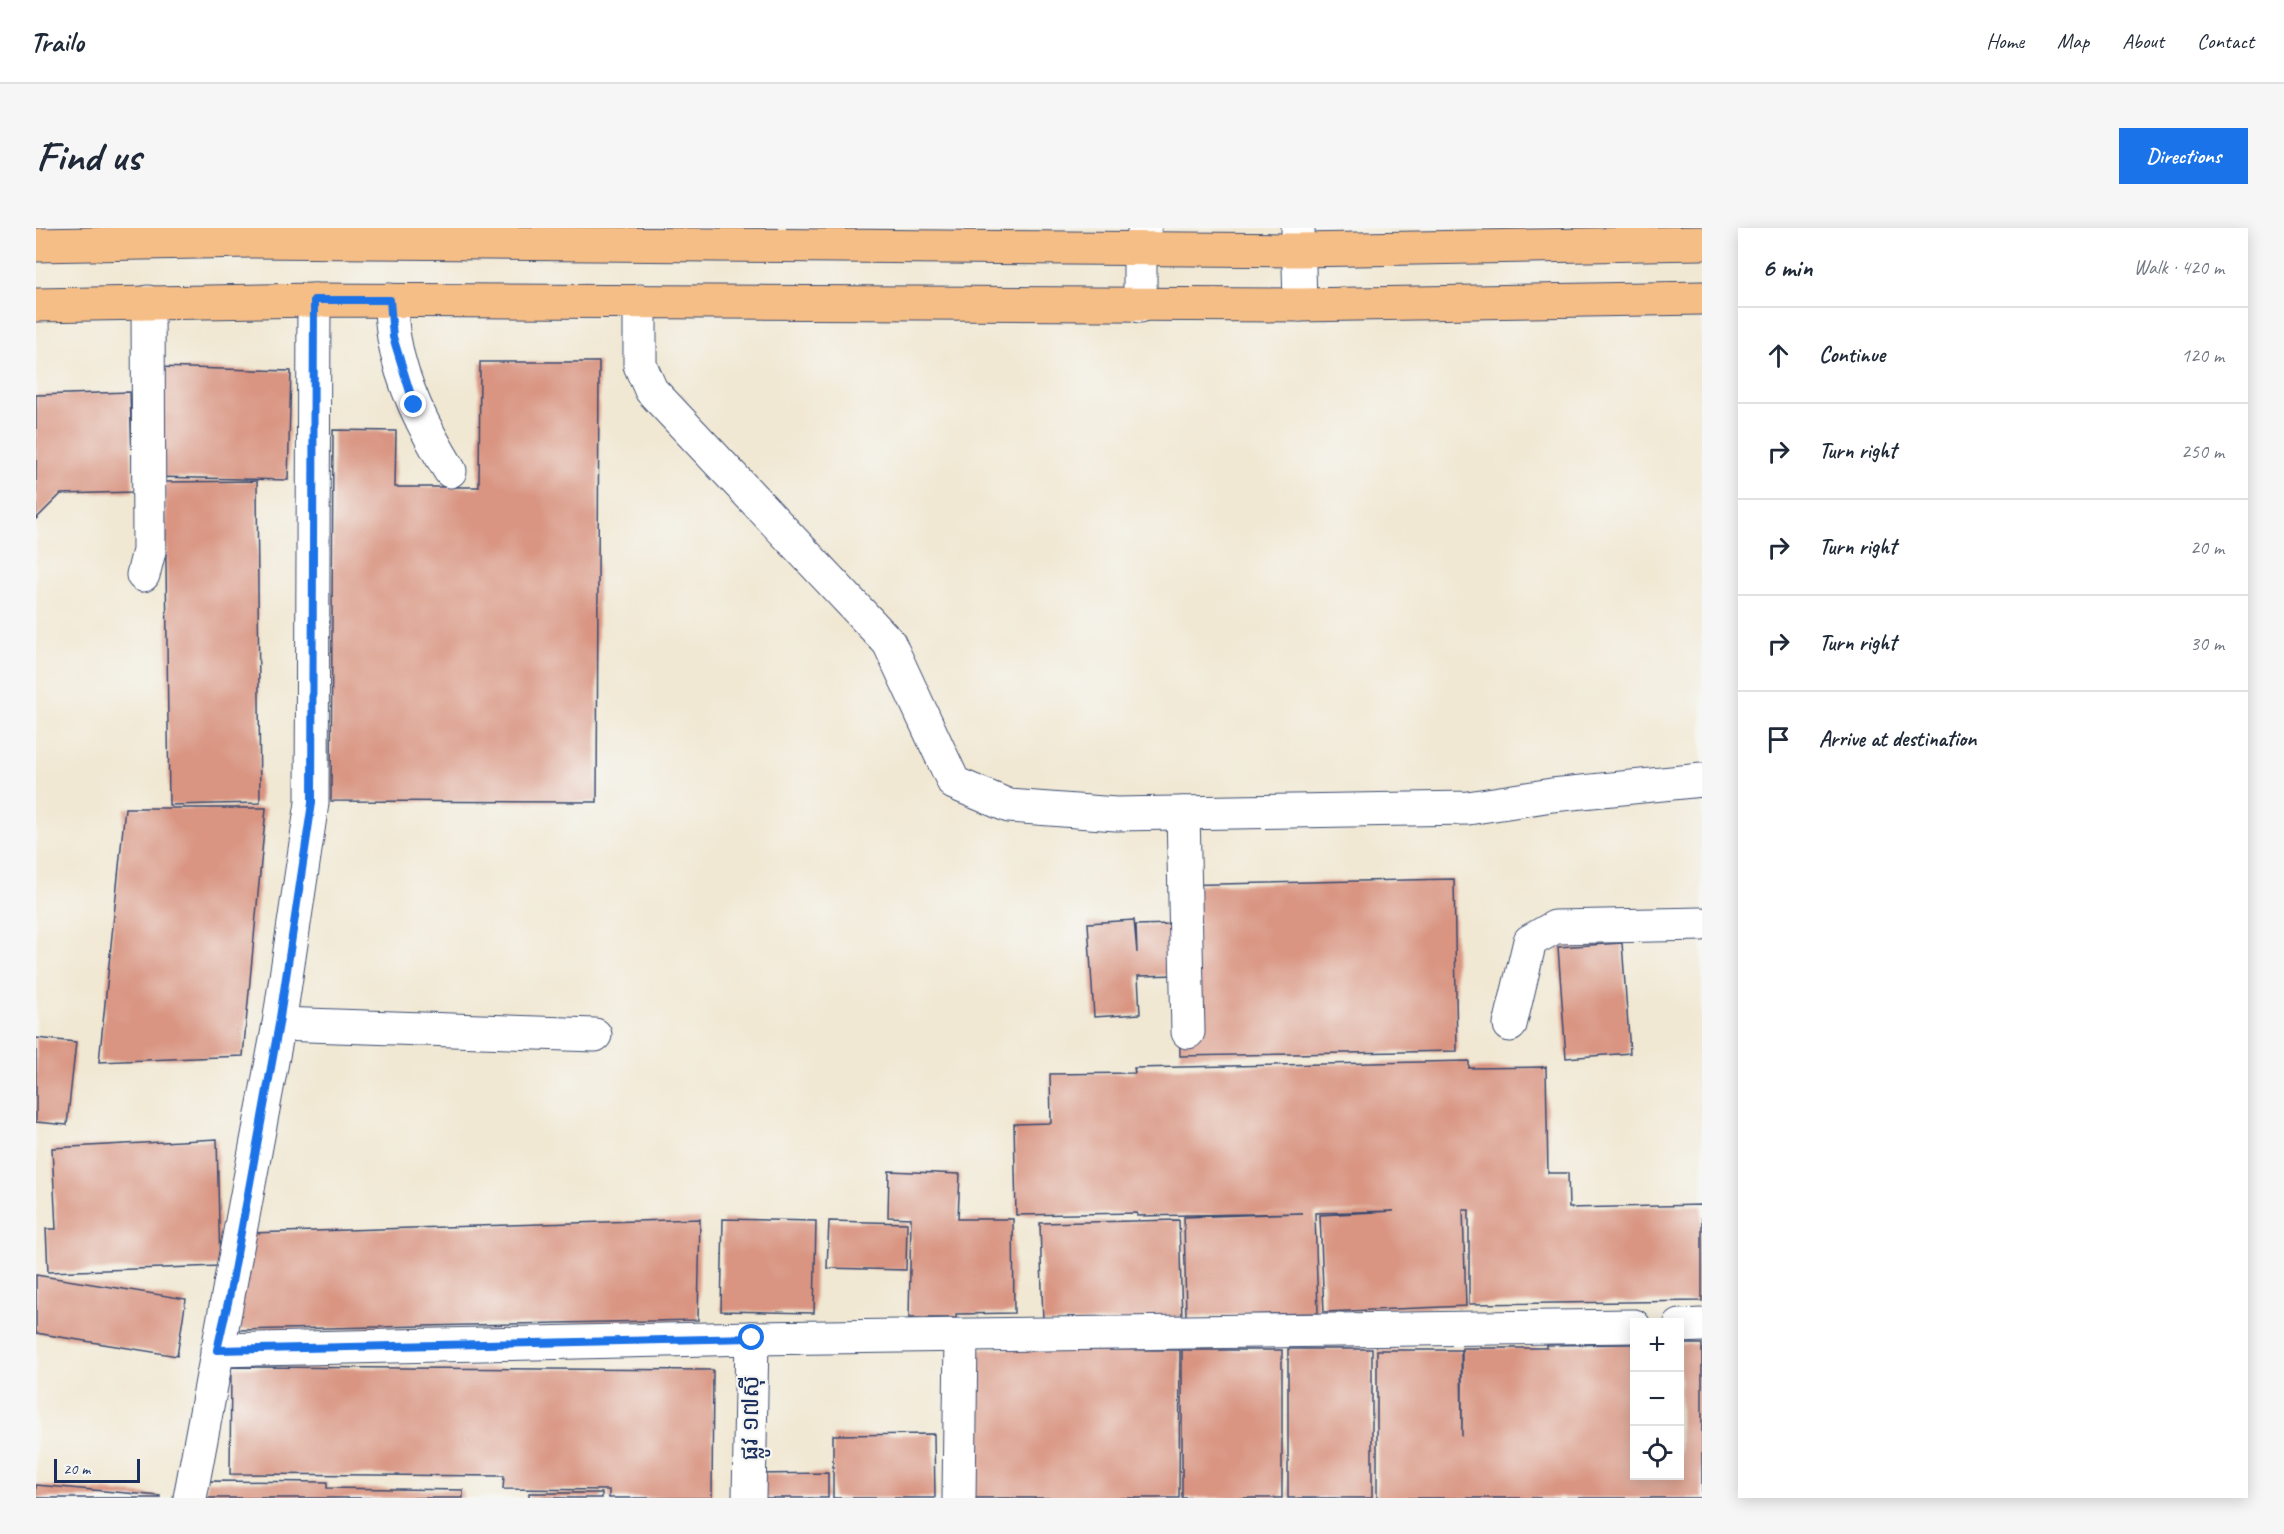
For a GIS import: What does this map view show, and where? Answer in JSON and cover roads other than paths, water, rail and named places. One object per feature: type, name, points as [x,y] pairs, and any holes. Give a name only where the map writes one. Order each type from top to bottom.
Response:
[{"type":"main road","points":[[36,245],[99,236],[252,235],[964,238],[1138,235],[1702,243]]},
{"type":"main road","points":[[36,305],[390,300],[1140,306],[1702,298]]},
{"type":"street","points":[[1138,235],[1140,306]]},
{"type":"street","points":[[1299,239],[1300,305]]},
{"type":"street","points":[[190,1498],[279,1024],[312,803],[314,300]]},
{"type":"street","points":[[390,300],[393,337],[406,384],[414,405],[450,471]]},
{"type":"street","points":[[640,301],[640,365],[651,390],[889,643],[954,783],[1009,806],[1116,814],[1468,808],[1552,795],[1702,780]]},
{"type":"street","points":[[143,575],[149,551],[148,302]]},
{"type":"street","points":[[1183,813],[1188,1032]]},
{"type":"street","points":[[1510,1025],[1530,941],[1555,927],[1702,924]]},
{"type":"street","points":[[279,1024],[595,1035]]},
{"type":"street","points":[[1684,1326],[1702,1325]]},
{"type":"street","points":[[217,1350],[752,1338],[1630,1326]]},
{"type":"street","points":[[959,1498],[961,1336]]},
{"type":"street","name":"ផ្លូវ ១៧ស៊ី","points":[[749,1498],[752,1338]]}]
